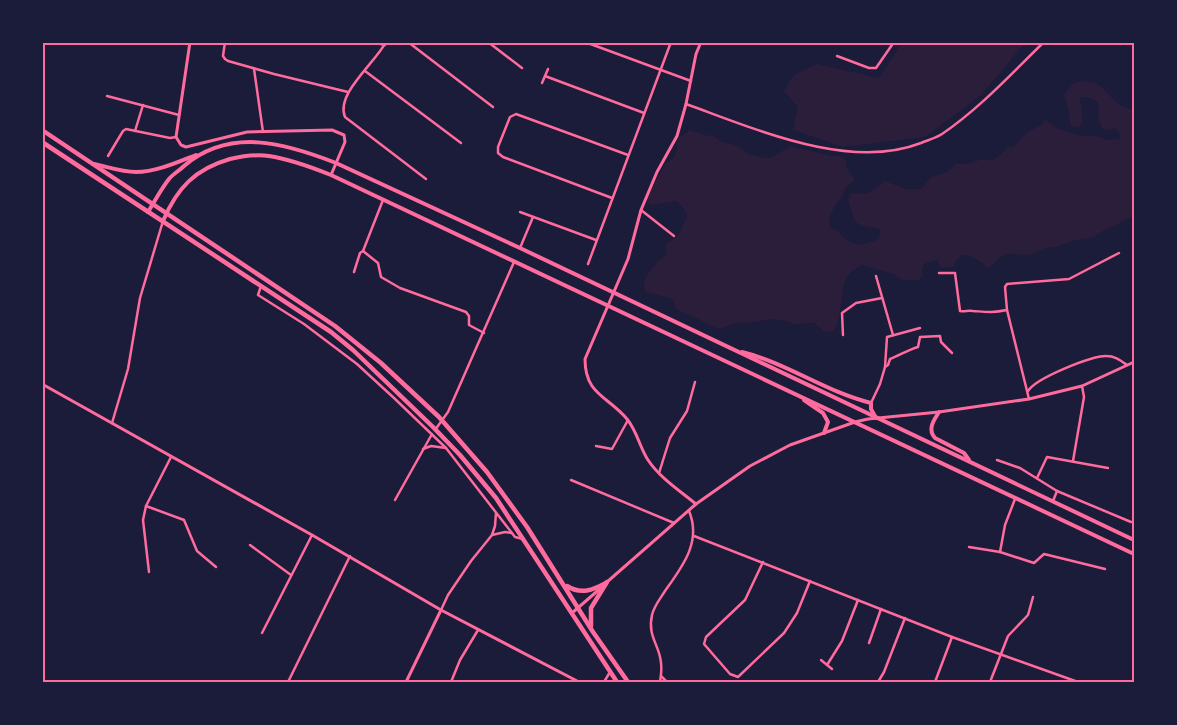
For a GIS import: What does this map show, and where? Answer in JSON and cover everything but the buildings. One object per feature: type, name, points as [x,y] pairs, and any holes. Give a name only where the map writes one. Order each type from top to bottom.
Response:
[{"type":"main road","points":[[42,130],[335,326],[381,363],[442,421],[487,472],[504,494],[579,607],[593,632],[628,682]]},
{"type":"main road","points":[[42,142],[331,332],[353,350],[460,455],[496,498],[617,682]]},
{"type":"main road","points":[[93,164],[122,171],[138,172],[172,164],[224,145],[262,142],[308,152],[336,163],[520,248],[1134,540]]},
{"type":"main road","points":[[148,212],[170,178],[205,151]]},
{"type":"main road","points":[[163,221],[184,185],[195,175],[214,164],[240,157],[263,156],[305,164],[1134,554]]},
{"type":"main road","points":[[734,350],[774,362],[845,395],[871,403],[871,409],[876,418]]},
{"type":"main road","points":[[796,394],[825,416],[828,422],[824,433]]},
{"type":"main road","points":[[940,412],[931,428],[932,434],[935,438],[964,453],[970,462]]},
{"type":"main road","points":[[564,584],[572,589],[581,591],[592,590],[607,582]]},
{"type":"main road","points":[[593,632],[590,621],[591,608],[607,582]]},
{"type":"street","points":[[190,42],[176,137],[181,146],[186,147],[247,132],[332,130],[344,135],[345,142],[331,175]]},
{"type":"street","points":[[225,42],[223,56],[225,59],[348,92]]},
{"type":"street","points":[[372,42],[385,44],[348,92],[344,109],[346,117],[426,179]]},
{"type":"street","points":[[408,42],[492,106]]},
{"type":"street","points":[[488,42],[522,68]]},
{"type":"street","points":[[585,42],[691,81]]},
{"type":"street","points":[[588,264],[671,42]]},
{"type":"street","points":[[696,504],[659,473],[648,460],[628,420],[592,388],[585,372],[585,359],[628,259],[641,210],[657,172],[677,136],[686,104],[696,54],[701,42]]},
{"type":"street","points":[[837,56],[869,68],[876,68],[894,42]]},
{"type":"street","points":[[686,104],[785,140],[852,153],[906,149],[941,135],[1001,86],[1044,42]]},
{"type":"street","points":[[254,68],[263,132]]},
{"type":"street","points":[[542,83],[548,68]]},
{"type":"street","points":[[365,71],[461,143]]},
{"type":"street","points":[[545,76],[644,113]]},
{"type":"street","points":[[107,96],[180,115]]},
{"type":"street","points":[[135,131],[143,106]]},
{"type":"street","points":[[612,198],[503,157],[498,153],[498,147],[510,117],[516,114],[628,155]]},
{"type":"street","points":[[108,156],[126,129],[170,138],[176,137]]},
{"type":"street","points":[[354,272],[360,253],[363,251],[383,200]]},
{"type":"street","points":[[641,210],[674,236]]},
{"type":"street","points":[[520,212],[596,240]]},
{"type":"street","points":[[520,248],[533,217]]},
{"type":"street","points":[[112,423],[128,369],[140,298],[163,221]]},
{"type":"street","points":[[363,251],[378,263],[381,277],[400,288],[466,312],[469,316],[469,325],[484,333]]},
{"type":"street","points":[[1029,399],[1007,310],[1004,287],[1007,284],[1069,279],[1119,253]]},
{"type":"street","points":[[395,500],[432,434],[448,412],[514,262]]},
{"type":"street","points":[[939,272],[955,273],[960,311],[970,310],[988,313],[1007,310]]},
{"type":"street","points":[[876,276],[893,335]]},
{"type":"street","points":[[262,286],[258,295],[304,324],[357,364],[432,434],[446,448],[512,533],[516,537],[523,539]]},
{"type":"street","points":[[843,335],[842,313],[856,303],[882,298]]},
{"type":"street","points":[[871,403],[880,384],[885,367],[885,340],[887,337],[920,328]]},
{"type":"street","points":[[885,367],[888,365],[890,358],[902,354],[906,350],[918,347],[920,337],[940,336],[942,342],[952,353]]},
{"type":"street","points":[[1028,391],[1034,384],[1071,366],[1096,357],[1116,357],[1128,366]]},
{"type":"street","points":[[572,613],[696,504],[750,466],[790,445],[855,422],[1029,399],[1082,386],[1134,362]]},
{"type":"street","points":[[659,473],[670,438],[687,411],[695,382]]},
{"type":"street","points":[[42,384],[350,556],[478,630],[579,682]]},
{"type":"street","points":[[1073,462],[1084,396],[1082,386]]},
{"type":"street","points":[[596,446],[612,450],[628,420]]},
{"type":"street","points":[[423,449],[431,446],[446,448]]},
{"type":"street","points":[[149,572],[143,520],[146,506],[171,456]]},
{"type":"street","points":[[1037,478],[1047,457],[1108,468]]},
{"type":"street","points":[[996,460],[1020,468],[1057,491],[1131,522]]},
{"type":"street","points":[[571,480],[674,523]]},
{"type":"street","points":[[1053,501],[1057,491]]},
{"type":"street","points":[[1000,552],[1005,525],[1015,499]]},
{"type":"street","points":[[146,506],[184,520],[196,551],[216,566]]},
{"type":"street","points":[[660,682],[662,662],[651,636],[652,616],[657,602],[685,562],[694,536],[693,521],[689,511]]},
{"type":"street","points":[[406,682],[448,595],[492,535],[496,512]]},
{"type":"street","points":[[492,535],[505,532],[512,533]]},
{"type":"street","points":[[262,633],[312,535]]},
{"type":"street","points":[[694,536],[952,637],[1078,682]]},
{"type":"street","points":[[250,545],[291,575]]},
{"type":"street","points":[[969,547],[1000,552],[1034,563],[1044,554],[1105,569]]},
{"type":"street","points":[[288,682],[350,556]]},
{"type":"street","points":[[763,562],[745,600],[706,637],[704,644],[730,674],[738,676],[784,633],[797,613],[810,581]]},
{"type":"street","points":[[990,682],[1008,636],[1028,615],[1033,597]]},
{"type":"street","points":[[827,665],[842,641],[858,600]]},
{"type":"street","points":[[869,643],[881,609]]},
{"type":"street","points":[[878,682],[884,672],[905,618]]},
{"type":"street","points":[[451,682],[460,660],[478,630]]},
{"type":"street","points":[[936,682],[952,637]]},
{"type":"street","points":[[821,660],[832,669]]},
{"type":"street","points":[[604,682],[610,672]]},
{"type":"street","points":[[661,676],[667,682]]},
{"type":"shaded area","points":[[902,43],[1025,43],[981,95],[925,137],[842,147],[793,130],[798,107],[784,91],[794,75],[816,64],[879,78]]},
{"type":"shaded area","points":[[1080,81],[1097,84],[1123,107],[1134,109],[1134,216],[1097,234],[1095,237],[1049,247],[1031,255],[1008,254],[999,258],[990,267],[987,267],[973,257],[965,255],[961,255],[954,264],[954,267],[941,268],[937,260],[924,264],[923,276],[918,280],[901,280],[894,274],[862,265],[853,270],[847,277],[842,294],[838,322],[834,331],[824,332],[814,323],[794,324],[783,320],[770,319],[737,323],[719,329],[676,309],[673,299],[645,292],[646,276],[658,261],[666,255],[666,244],[678,236],[687,216],[683,207],[676,201],[652,205],[649,204],[647,198],[665,164],[675,157],[679,138],[690,130],[713,136],[721,141],[735,145],[750,155],[765,158],[772,158],[790,146],[832,156],[841,156],[846,161],[846,167],[855,180],[845,188],[842,197],[836,204],[829,218],[829,227],[838,231],[846,240],[859,245],[877,240],[880,229],[855,222],[848,200],[850,194],[868,192],[885,181],[906,189],[921,189],[931,177],[949,171],[955,164],[992,160],[998,157],[1009,146],[1012,148],[1029,131],[1043,124],[1044,121],[1058,129],[1083,136],[1095,136],[1107,140],[1120,139],[1121,136],[1115,128],[1109,130],[1102,128],[1099,121],[1098,103],[1089,98],[1080,98],[1083,122],[1079,127],[1070,124],[1069,111],[1064,94],[1072,85]]}]
